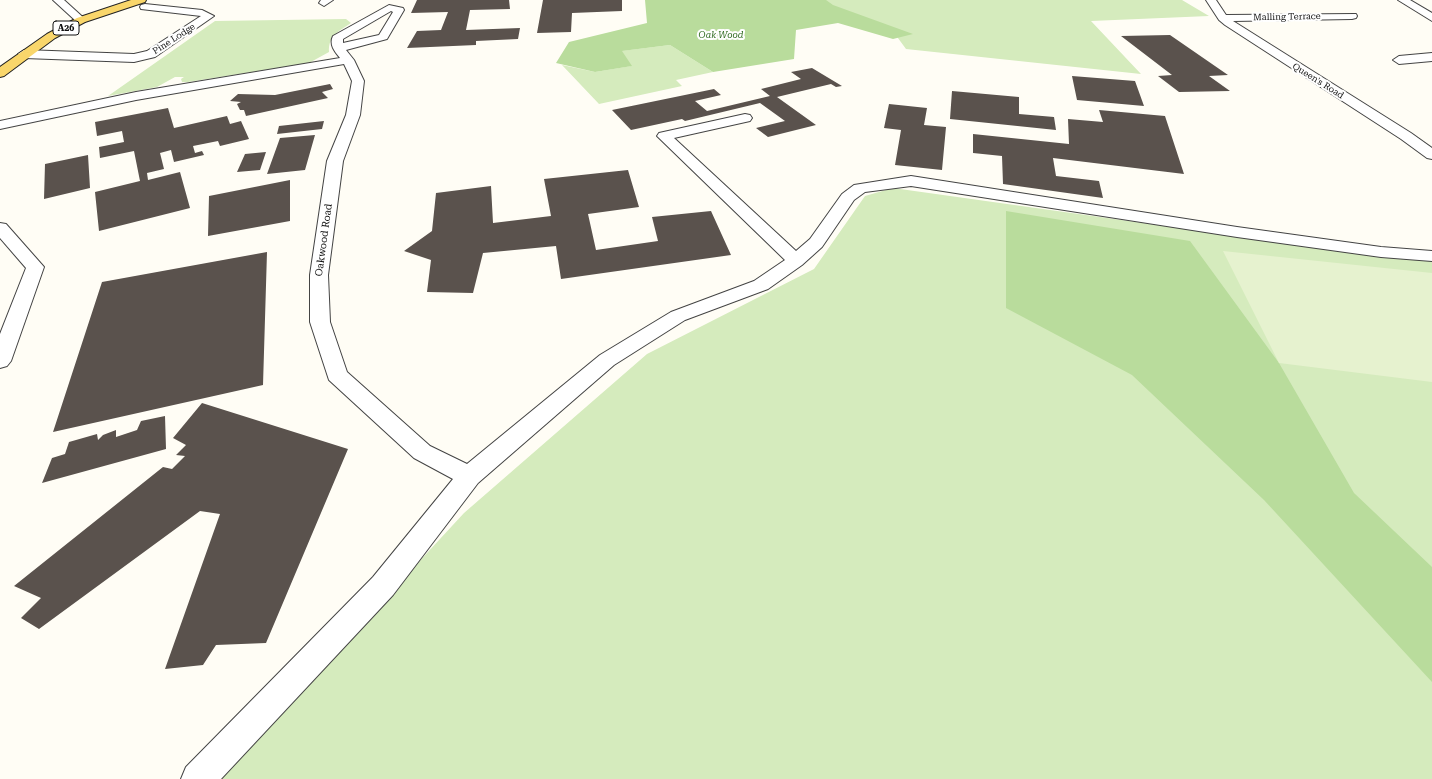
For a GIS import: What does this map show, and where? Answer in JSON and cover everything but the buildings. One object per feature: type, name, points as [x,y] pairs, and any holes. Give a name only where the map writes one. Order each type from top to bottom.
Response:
[{"type":"main road","name":"A26","points":[[0,73],[24,54],[51,36],[81,20],[143,3]]},
{"type":"street","points":[[58,0],[81,20]]},
{"type":"street","name":"Queen's Road","points":[[1211,0],[1223,18],[1262,45],[1406,136],[1432,155]]},
{"type":"street","points":[[1403,0],[1431,16]]},
{"type":"street","name":"Pine Lodge","points":[[24,54],[134,58],[151,54],[209,16],[202,13],[143,3]]},
{"type":"street","points":[[0,125],[343,54],[383,38],[398,10],[390,8],[337,38],[343,54]]},
{"type":"street","name":"Malling Terrace","points":[[1223,18],[1352,16]]},
{"type":"street","name":"Oakwood Road","points":[[343,54],[358,81],[353,115],[335,161],[318,275],[320,322],[337,375],[422,452],[469,476]]},
{"type":"street","points":[[1399,60],[1432,57]]},
{"type":"street","points":[[745,118],[664,136],[796,261]]},
{"type":"street","points":[[198,779],[383,586],[469,476],[607,360],[678,316],[761,285],[796,261],[816,243],[848,197],[860,188],[911,181],[1245,233],[1381,252],[1432,256]]},
{"type":"street","points":[[0,228],[35,266],[0,361]]},
{"type":"green space","name":"Oak Wood","points":[[645,0],[826,0],[833,5],[913,34],[893,39],[838,23],[796,30],[794,59],[713,72],[670,45],[622,51],[632,66],[595,72],[556,63],[569,42],[647,23]]},
{"type":"green space","points":[[801,0],[1182,0],[1209,16],[1091,21],[1141,74],[906,49],[895,34]]},
{"type":"green space","points":[[346,19],[351,23],[335,34],[330,42],[329,52],[309,63],[188,82],[182,82],[181,79],[184,77],[175,77],[157,87],[108,96],[215,21]]},
{"type":"green space","points":[[670,45],[713,72],[676,80],[682,86],[599,104],[562,65],[595,72],[631,66],[621,51]]},
{"type":"green space","points":[[893,188],[1307,246],[1432,260],[1432,779],[218,779],[464,513],[647,354],[814,269],[865,196]]},
{"type":"green space","points":[[1006,211],[1190,241],[1279,363],[1354,493],[1432,567],[1432,682],[1264,500],[1132,375],[1006,308]]},
{"type":"green space","points":[[1223,251],[1432,273],[1432,382],[1279,363]]}]
